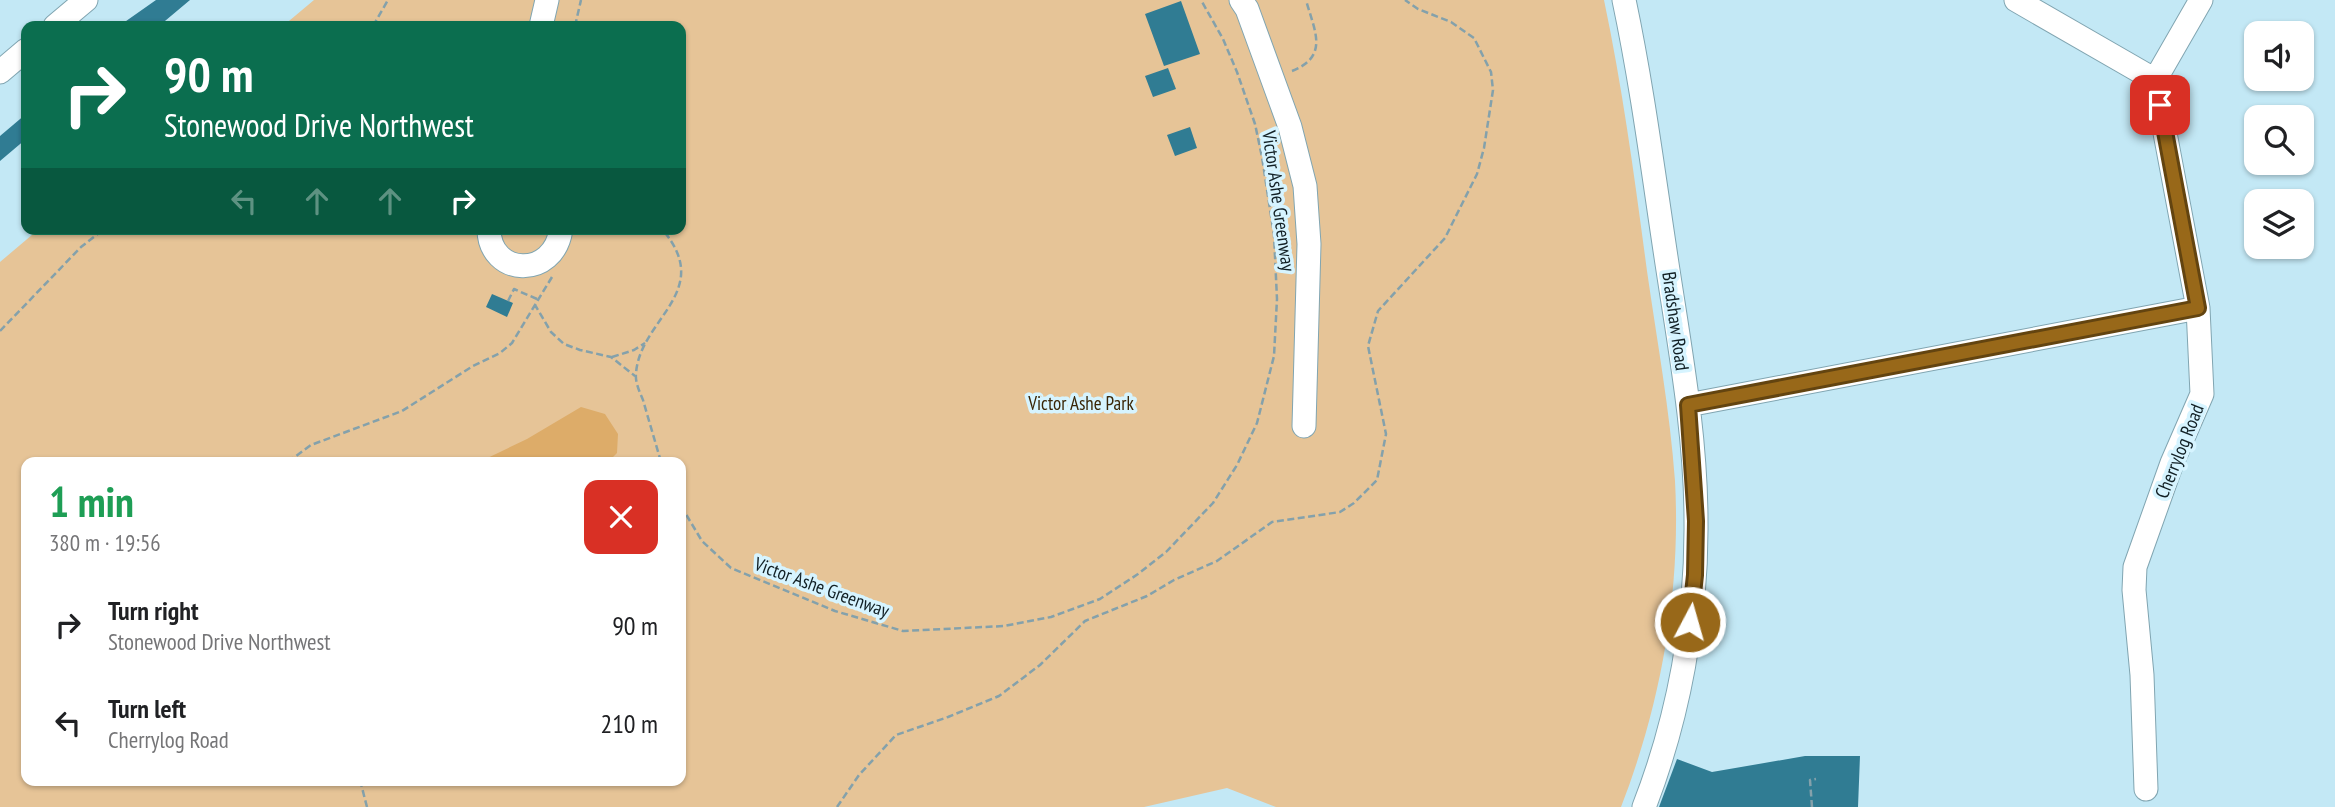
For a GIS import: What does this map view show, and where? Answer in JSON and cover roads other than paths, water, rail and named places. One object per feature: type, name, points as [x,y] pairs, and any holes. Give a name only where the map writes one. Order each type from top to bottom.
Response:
[{"type":"street","points":[[542,21],[547,0]]},
{"type":"street","points":[[1241,0],[1247,9],[1290,127],[1305,186],[1309,244],[1304,426]]},
{"type":"street","name":"Bradshaw Road","points":[[1624,0],[1638,66],[1688,405],[1696,521],[1695,575],[1690,622],[1674,710],[1660,763],[1644,807]]},
{"type":"street","points":[[2016,0],[2155,80],[2200,0]]},
{"type":"street","points":[[60,21],[81,2]]},
{"type":"street","points":[[0,72],[21,54]]},
{"type":"street","name":"Cherrylog Road","points":[[2146,789],[2142,675],[2134,590],[2135,567],[2172,463],[2202,394],[2198,308],[2155,80]]},
{"type":"street","points":[[490,235],[493,247],[500,256],[509,263],[521,266],[544,261],[553,252],[560,235]]},
{"type":"street","points":[[1688,405],[2198,308]]},
{"type":"park label","name":"Victor Ashe Park","points":[[1081,403]]}]
